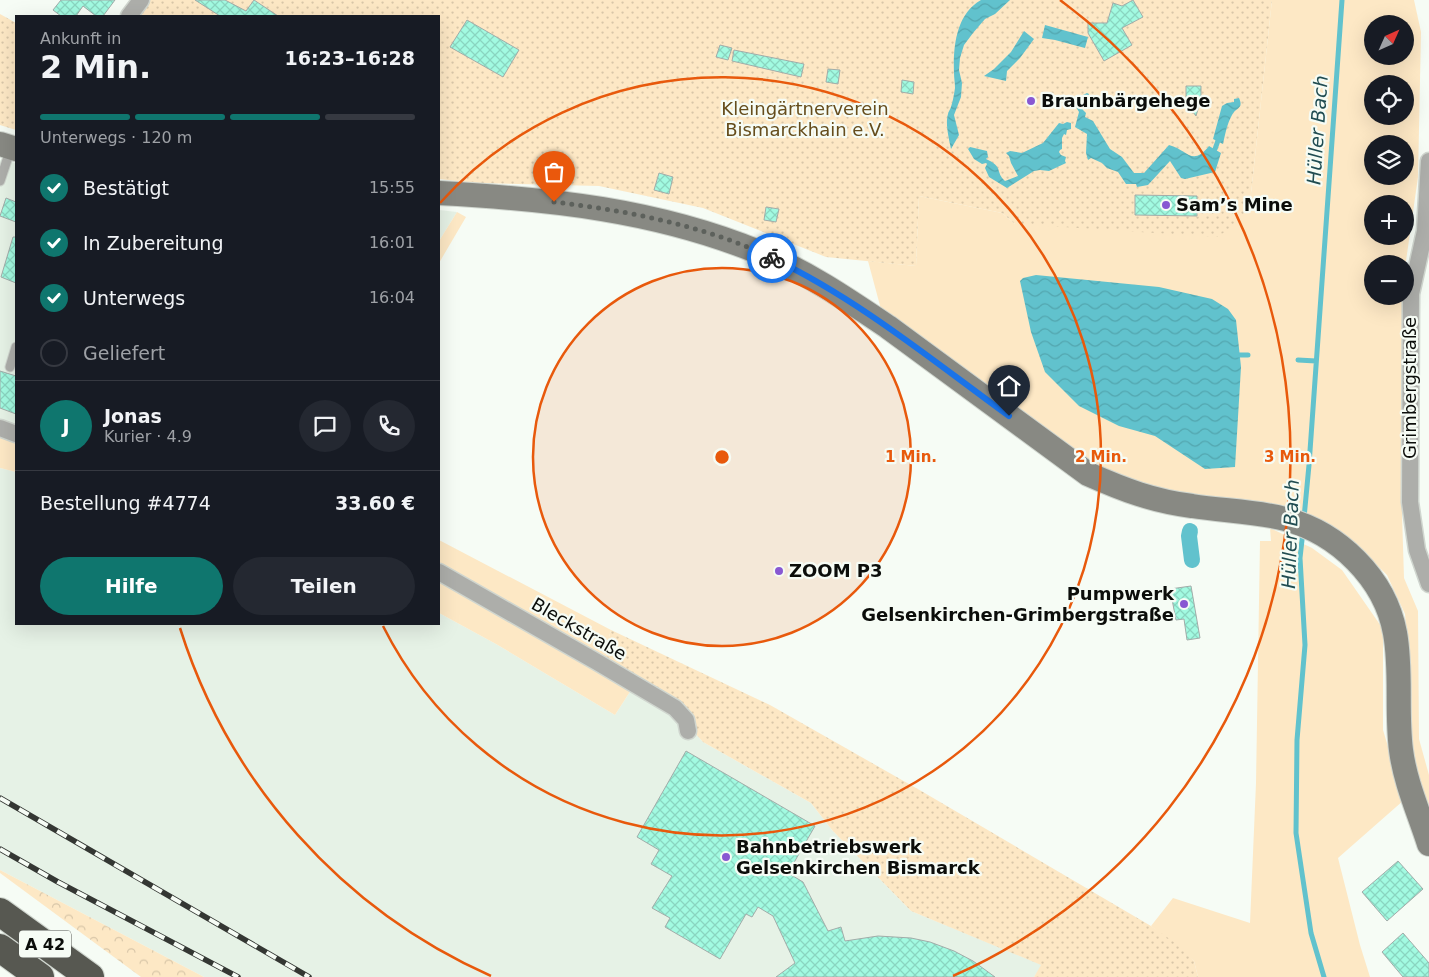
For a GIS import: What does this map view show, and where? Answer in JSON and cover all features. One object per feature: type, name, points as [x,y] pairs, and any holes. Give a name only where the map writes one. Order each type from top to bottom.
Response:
[{"type":"highway","name":"A 42","points":[[0,912],[90,977]]},
{"type":"highway","name":"A 42","points":[[0,948],[40,977]]},
{"type":"street","name":"Grimbergstraße","points":[[1429,161],[1423,262],[1411,294],[1410,502],[1417,550],[1429,584]]},
{"type":"street","points":[[440,193],[598,207],[656,218],[762,253],[797,270],[866,312],[1088,474],[1149,498],[1192,506],[1272,515],[1302,524],[1336,543],[1370,575],[1392,621],[1397,651],[1402,755],[1408,780],[1429,844]]},
{"type":"street","points":[[0,428],[15,434]]},
{"type":"street","name":"Bleckstraße","points":[[440,573],[674,708],[686,720],[688,731]]},
{"type":"lane","points":[[0,181],[9,147]]},
{"type":"lane","points":[[10,367],[15,350]]},
{"type":"shaded area","points":[[0,160],[15,163],[15,430],[0,424]]},
{"type":"shaded area","points":[[440,210],[457,212],[440,239]]},
{"type":"shaded area","points":[[0,468],[15,472],[15,625],[440,625],[440,614],[496,644],[615,715],[633,687],[684,721],[703,742],[811,803],[832,830],[911,911],[1042,965],[1034,977],[204,977],[0,870]]},
{"type":"green space","name":"Kleingärtnerverein Bismarckhain e.V.","points":[[144,0],[1272,0],[1250,203],[1243,220],[1217,237],[1015,224],[1002,213],[919,196],[916,266],[826,257],[703,208],[599,186],[476,183],[440,179],[440,15],[134,15]]},
{"type":"green space","points":[[1272,0],[1414,0],[1421,32],[1418,177],[1414,205],[1414,195],[1364,195],[1364,245],[1408,245],[1407,255],[1364,255],[1364,305],[1402,305],[1402,514],[1404,578],[1418,611],[1419,739],[1429,775],[1429,817],[1409,738],[1410,684],[1405,614],[1387,575],[1349,538],[1338,538],[1188,497],[1089,467],[882,313],[868,261],[916,266],[919,196],[1002,213],[1015,224],[1250,203]]},
{"type":"green space","points":[[0,14],[15,22],[15,130],[0,125]]},
{"type":"green space","points":[[457,212],[466,217],[440,261],[440,239]]},
{"type":"green space","points":[[0,431],[15,438],[15,472],[0,468]]},
{"type":"green space","points":[[1270,528],[1312,548],[1342,570],[1383,629],[1383,730],[1404,800],[1338,858],[1370,977],[1198,977],[1194,961],[1151,926],[1173,898],[1250,923],[1256,783],[1260,541],[1271,541]]},
{"type":"green space","points":[[440,541],[611,630],[600,668],[633,687],[615,715],[496,644],[440,614]]},
{"type":"green space","points":[[611,630],[770,705],[923,792],[1151,926],[1174,942],[1194,961],[1198,977],[1034,977],[1041,965],[911,911],[832,830],[811,803],[703,742],[684,721],[600,668]]},
{"type":"green space","points":[[0,870],[204,977],[141,977],[0,873]]},
{"type":"water","points":[[981,0],[1010,0],[995,14],[985,19],[964,45],[959,70],[962,83],[961,97],[954,115],[959,135],[951,149],[947,122],[955,88],[954,53],[958,32],[966,14]]},
{"type":"water","points":[[1045,25],[1088,37],[1085,48],[1042,38]]},
{"type":"water","points":[[1024,31],[1034,39],[1020,58],[1007,71],[1006,81],[984,76],[1011,52]]},
{"type":"water","points":[[1089,94],[1082,109],[1086,113],[1085,117],[1093,121],[1110,149],[1122,157],[1134,173],[1144,173],[1169,145],[1194,156],[1203,152],[1209,146],[1221,153],[1215,172],[1185,179],[1181,178],[1170,161],[1148,185],[1137,187],[1136,184],[1126,184],[1118,172],[1107,168],[1102,163],[1091,158],[1088,160],[1086,153],[1087,134],[1075,127],[1079,112],[1076,107],[1083,95]]},
{"type":"water","points":[[1239,98],[1241,104],[1230,118],[1223,144],[1213,139],[1222,106]]},
{"type":"water","points":[[1059,123],[1071,123],[1071,129],[1067,130],[1066,135],[1064,134],[1062,149],[1059,152],[1066,157],[1066,163],[1049,171],[1034,171],[1007,188],[989,177],[985,168],[987,164],[982,164],[974,159],[968,149],[970,147],[987,151],[988,157],[986,159],[997,167],[1005,181],[1018,176],[1006,153],[1010,151],[1022,153],[1043,143]]},
{"type":"water","points":[[1036,275],[1159,287],[1212,299],[1228,309],[1236,320],[1241,367],[1235,467],[1205,469],[1155,436],[1119,426],[1079,406],[1045,372],[1031,332],[1020,281],[1023,278]]},
{"type":"building","points":[[61,0],[115,0],[104,15],[95,15],[83,6],[77,15],[60,15],[53,10]]},
{"type":"building","points":[[195,0],[225,0],[246,11],[254,0],[276,15],[218,15]]},
{"type":"building","points":[[1133,0],[1143,17],[1122,28],[1132,45],[1104,61],[1088,33],[1088,23],[1107,23],[1113,3],[1122,6]]},
{"type":"building","points":[[467,20],[519,50],[503,77],[450,47]]},
{"type":"building","points":[[720,45],[732,48],[728,60],[716,57]]},
{"type":"building","points":[[734,50],[804,64],[801,77],[732,61]]},
{"type":"building","points":[[828,69],[840,70],[838,84],[826,82]]},
{"type":"building","points":[[902,80],[914,82],[913,94],[901,92]]},
{"type":"building","points":[[1186,86],[1201,86],[1201,99],[1196,116],[1186,103]]},
{"type":"building","points":[[659,173],[673,177],[669,194],[654,190]]},
{"type":"building","name":"Sam’s Mine","points":[[1135,195],[1197,196],[1197,216],[1135,215]]},
{"type":"building","points":[[6,198],[15,202],[15,222],[0,216]]},
{"type":"building","points":[[766,207],[779,209],[776,222],[764,220]]},
{"type":"building","points":[[13,237],[15,237],[15,283],[1,277]]},
{"type":"building","points":[[0,371],[15,376],[15,414],[0,408]]},
{"type":"building","name":"Pumpwerk Gelsenkirchen-Grimbergstraße","points":[[1191,586],[1200,638],[1187,640],[1184,619],[1176,620],[1170,589]]},
{"type":"building","name":"Bahnbetriebswerk Gelsenkirchen Bismarck","points":[[686,751],[815,826],[788,873],[803,882],[828,931],[841,927],[845,941],[878,936],[911,938],[930,942],[973,961],[995,977],[776,977],[795,963],[773,916],[758,907],[752,917],[746,914],[720,959],[665,927],[670,918],[652,908],[672,876],[651,864],[659,850],[637,837]]},
{"type":"building","points":[[1398,861],[1423,889],[1387,921],[1362,892]]},
{"type":"building","points":[[1403,933],[1429,963],[1429,977],[1403,977],[1382,952]]},
{"type":"waterway","name":"Hüller Bach","points":[[1304,518],[1342,0]]},
{"type":"waterway","points":[[1215,149],[1220,135]]},
{"type":"waterway","points":[[1235,355],[1248,355]]},
{"type":"waterway","points":[[1298,360],[1316,361]]},
{"type":"waterway","points":[[1190,531],[1192,560]]},
{"type":"waterway","name":"Hüller Bach","points":[[1303,531],[1300,558],[1305,645],[1297,740],[1296,833],[1311,933],[1324,977]]},
{"type":"railway","points":[[0,798],[309,977]]},
{"type":"railway","points":[[0,849],[58,882],[238,977]]},
{"type":"way so far","points":[[554,202],[598,207],[656,218],[714,236],[772,258]]},
{"type":"place","name":"Braunbärgehege","points":[[1031,101]]},
{"type":"place","name":"Sam’s Mine","points":[[1166,205]]},
{"type":"place","name":"ZOOM P3","points":[[779,571]]},
{"type":"place","name":"Pumpwerk Gelsenkirchen-Grimbergstraße","points":[[1184,604]]},
{"type":"place","name":"Bahnbetriebswerk Gelsenkirchen Bismarck","points":[[726,857]]},
{"type":"route","points":[[772,258],[830,288],[858,306],[1009,416]]}]
